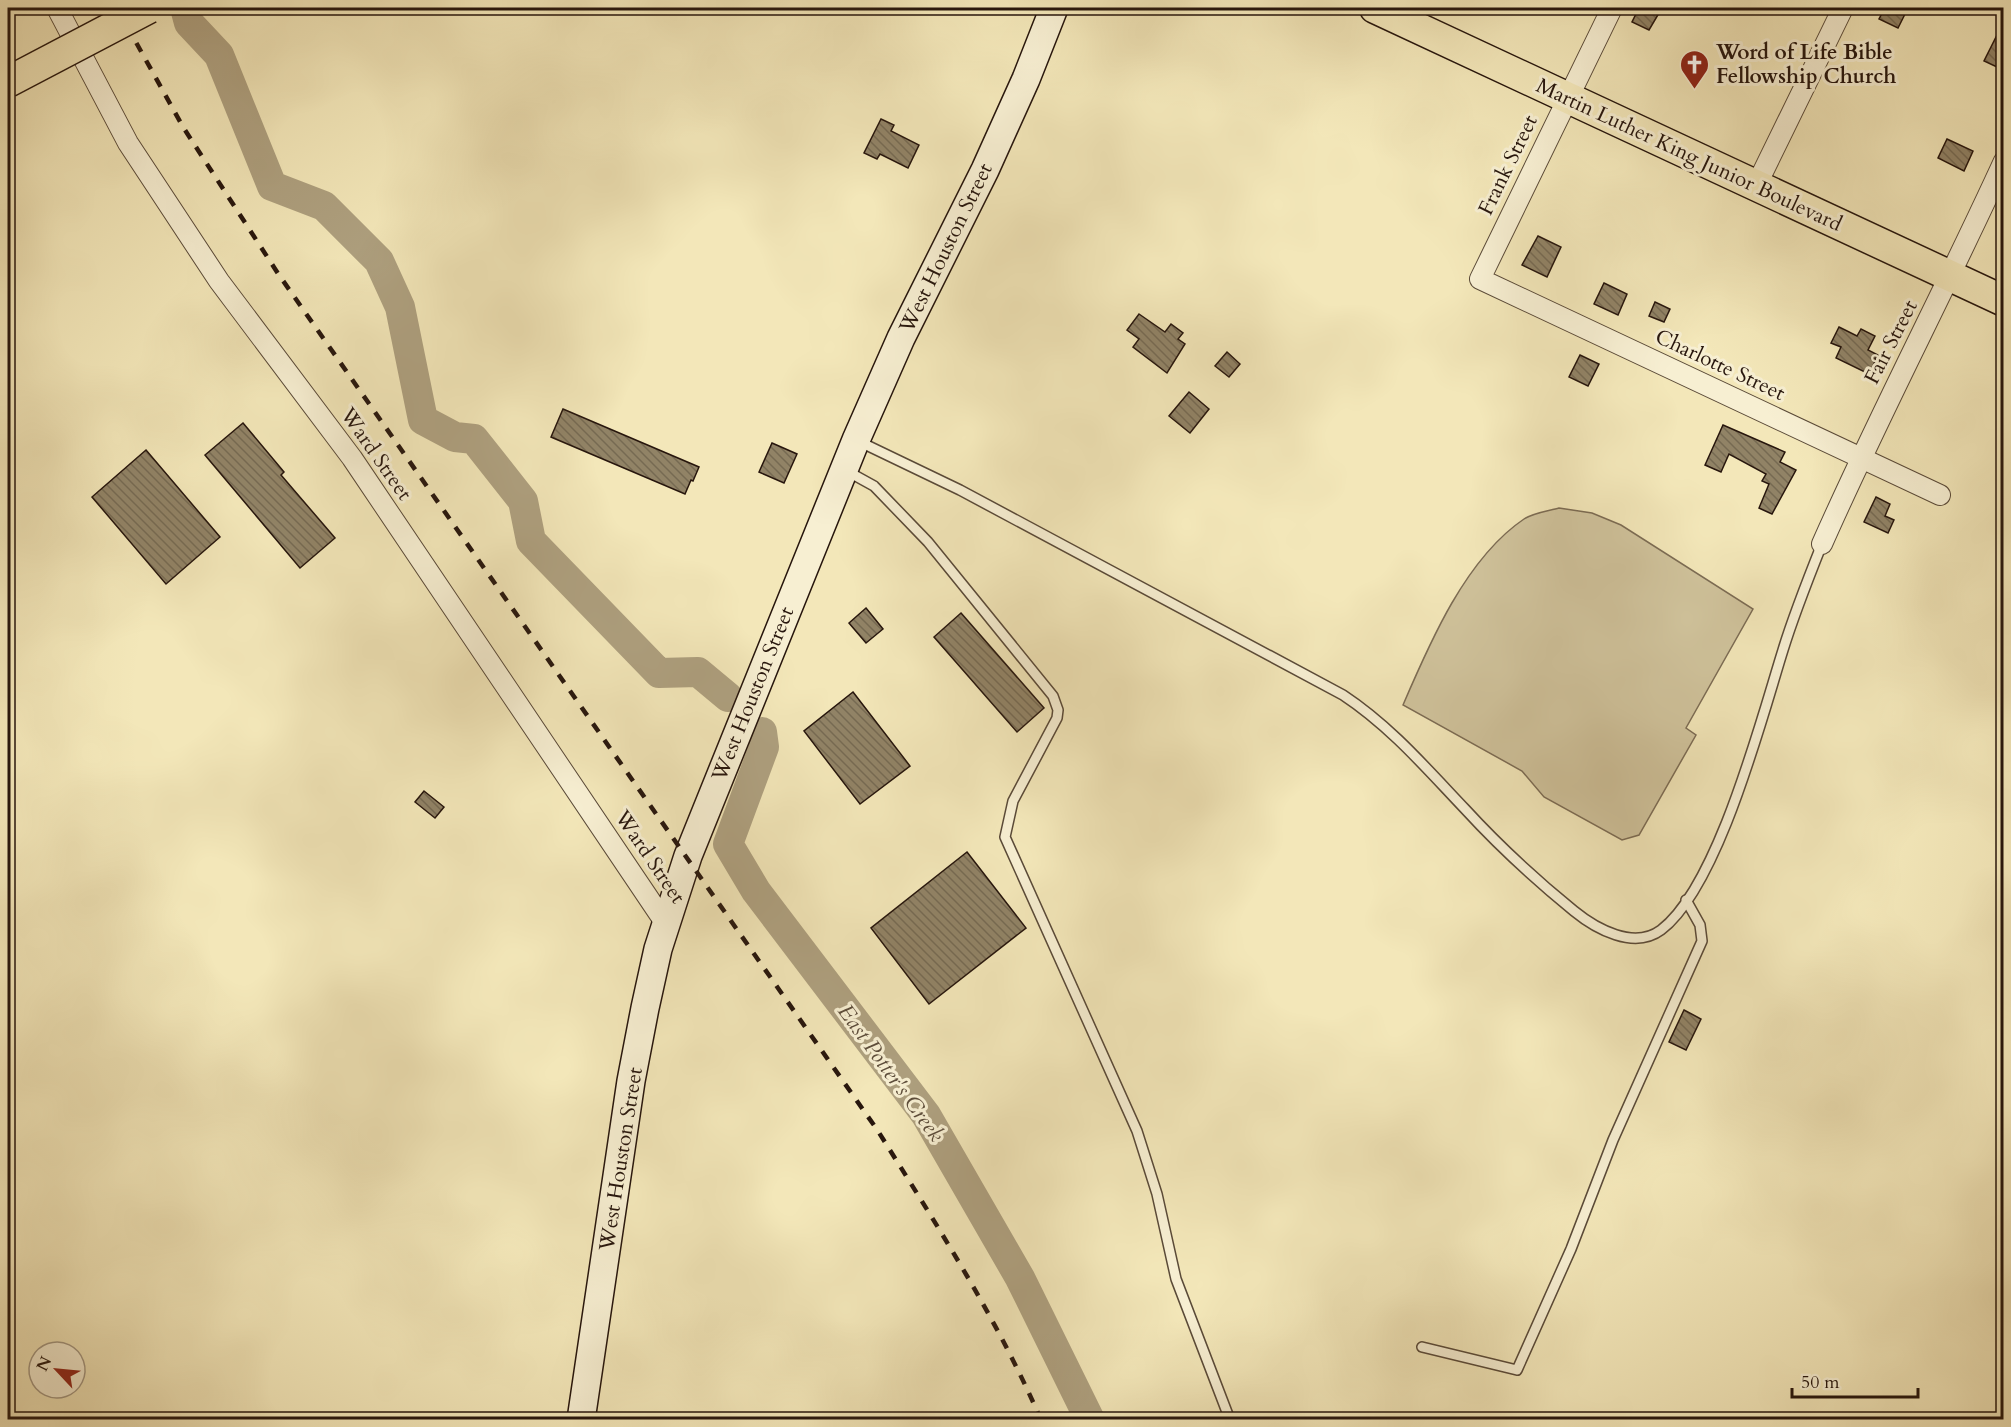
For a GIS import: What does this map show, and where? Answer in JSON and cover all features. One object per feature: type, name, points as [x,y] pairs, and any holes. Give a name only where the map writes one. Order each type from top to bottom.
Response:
[{"type":"main road","points":[[8,82],[149,8]]},
{"type":"main road","name":"Martin Luther King Junior Boulevard","points":[[1378,8],[1567,99],[2004,301]]},
{"type":"street","name":"Ward Street","points":[[57,8],[128,143],[206,262],[352,458],[666,924]]},
{"type":"street","name":"West Houston Street","points":[[581,1419],[645,1008],[666,924],[688,856],[856,440],[901,338],[985,170],[1026,79],[1054,8]]},
{"type":"street","name":"Frank Street","points":[[1480,279],[1612,8]]},
{"type":"street","points":[[1756,186],[1843,8]]},
{"type":"street","name":"Fair Street","points":[[1822,544],[1860,457],[1951,277],[2004,161]]},
{"type":"street","name":"Charlotte Street","points":[[1480,279],[1940,495]]},
{"type":"lane","points":[[856,440],[960,490],[1343,695],[1383,724],[1489,835],[1590,924],[1624,937],[1648,936],[1660,931],[1686,900],[1712,856],[1750,753],[1802,594],[1822,544]]},
{"type":"lane","points":[[844,470],[874,486],[928,542],[1053,696],[1058,718],[1013,801],[1005,837],[1137,1131],[1157,1194],[1176,1279],[1230,1419]]},
{"type":"lane","points":[[1422,1347],[1517,1370],[1571,1249],[1613,1140],[1702,941],[1700,925],[1686,900]]},
{"type":"shaded area","points":[[1559,508],[1592,513],[1621,525],[1753,609],[1686,728],[1696,735],[1639,835],[1622,840],[1544,797],[1522,771],[1403,705],[1425,655],[1452,603],[1484,556],[1524,519]]},
{"type":"building","points":[[1639,8],[1662,8],[1649,30],[1632,22]]},
{"type":"building","points":[[1885,8],[1908,8],[1898,28],[1879,19]]},
{"type":"building","points":[[2004,21],[2004,55],[1997,67],[1984,61]]},
{"type":"building","points":[[881,119],[894,125],[891,131],[919,145],[908,168],[880,154],[877,159],[864,153]]},
{"type":"building","points":[[1947,139],[1973,151],[1964,171],[1938,158]]},
{"type":"building","points":[[1538,236],[1561,247],[1547,277],[1522,265]]},
{"type":"building","points":[[1604,283],[1627,294],[1618,315],[1594,304]]},
{"type":"building","points":[[1655,302],[1670,309],[1664,322],[1649,316]]},
{"type":"building","points":[[1139,314],[1165,332],[1171,324],[1183,333],[1178,339],[1185,344],[1167,373],[1133,347],[1139,339],[1127,330]]},
{"type":"building","points":[[1839,327],[1857,336],[1861,329],[1875,336],[1868,350],[1878,355],[1869,374],[1836,358],[1841,347],[1831,343]]},
{"type":"building","points":[[1227,352],[1240,364],[1229,377],[1215,366]]},
{"type":"building","points":[[1580,355],[1599,364],[1588,386],[1569,377]]},
{"type":"building","points":[[1189,392],[1209,409],[1190,433],[1169,416]]},
{"type":"building","points":[[563,409],[699,467],[685,494],[551,437]]},
{"type":"building","points":[[243,423],[284,472],[281,475],[335,538],[300,568],[205,455]]},
{"type":"building","points":[[1723,425],[1785,452],[1780,462],[1796,470],[1772,514],[1759,508],[1769,484],[1762,481],[1766,474],[1729,454],[1721,472],[1705,465]]},
{"type":"building","points":[[772,443],[797,454],[784,483],[759,472]]},
{"type":"building","points":[[146,450],[220,537],[166,584],[92,497]]},
{"type":"building","points":[[1876,497],[1890,504],[1885,516],[1894,520],[1888,533],[1864,522]]},
{"type":"building","points":[[866,608],[883,629],[866,643],[849,623]]},
{"type":"building","points":[[961,613],[1044,708],[1017,732],[934,637]]},
{"type":"building","points":[[853,692],[910,766],[860,804],[804,731]]},
{"type":"building","points":[[424,791],[444,807],[435,818],[415,802]]},
{"type":"building","points":[[967,852],[1026,928],[929,1004],[871,928]]},
{"type":"building","points":[[1684,1010],[1701,1019],[1686,1050],[1669,1042]]},
{"type":"waterway","name":"East Potter's Creek","points":[[185,8],[189,23],[219,55],[272,186],[324,206],[379,261],[400,307],[423,420],[455,437],[474,439],[523,501],[531,541],[659,673],[698,672],[728,697]]},
{"type":"waterway","name":"East Potter's Creek","points":[[762,732],[764,747],[728,844],[756,891],[926,1115],[1020,1278],[1090,1420]]},
{"type":"railway","points":[[117,8],[183,127],[279,275],[878,1131],[985,1308],[1041,1420]]},
{"type":"place","name":"Word of Life Bible Fellowship Church","points":[[1695,90]]}]
